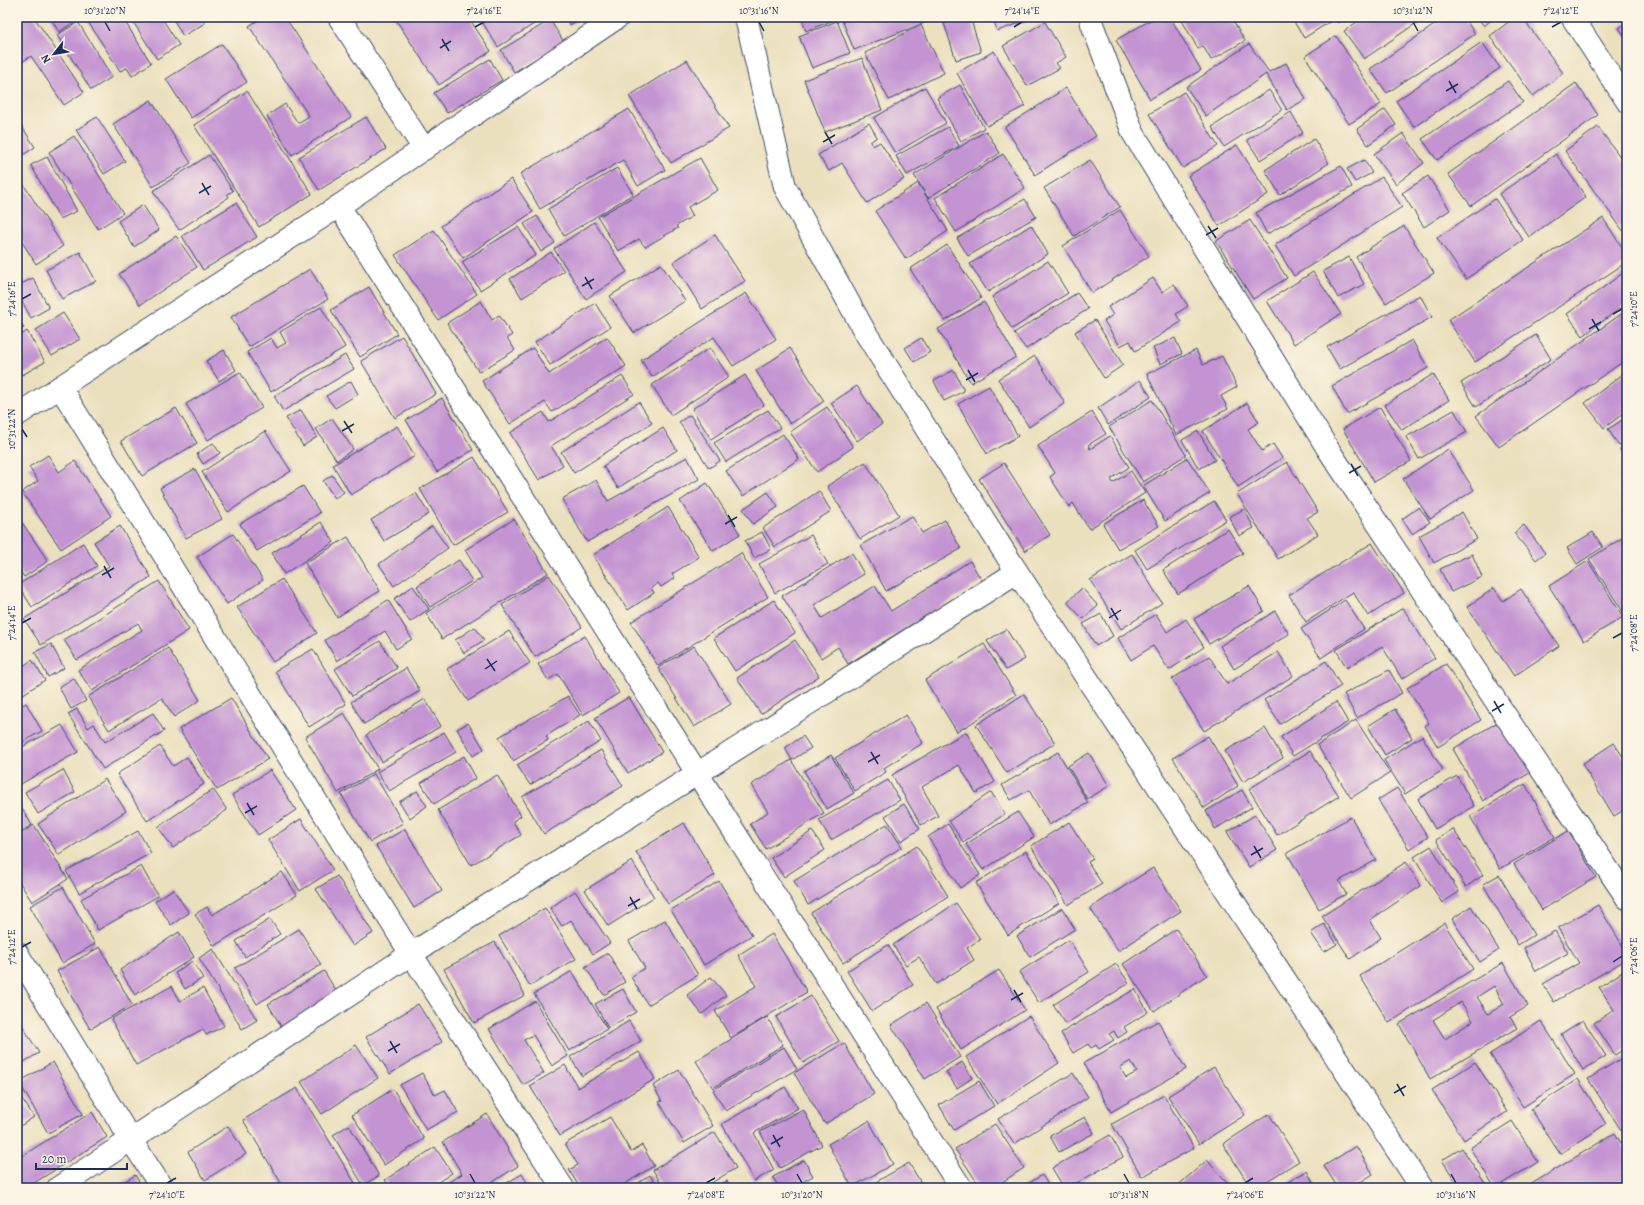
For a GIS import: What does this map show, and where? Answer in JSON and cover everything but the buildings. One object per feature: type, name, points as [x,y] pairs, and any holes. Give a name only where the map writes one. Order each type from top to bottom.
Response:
[{"type":"street","points":[[339,17],[424,149]]},
{"type":"street","points":[[17,415],[339,206],[618,17]]},
{"type":"street","points":[[746,17],[785,187],[865,332],[1017,572],[1422,1188]]},
{"type":"street","points":[[1091,17],[1092,24],[1133,133],[1328,449],[1627,898]]},
{"type":"street","points":[[1572,17],[1627,101]]},
{"type":"street","points":[[339,206],[961,1188]]},
{"type":"street","points":[[60,387],[411,954],[563,1188]]},
{"type":"street","points":[[58,1188],[411,954],[1017,572]]},
{"type":"street","points":[[17,953],[162,1188]]}]
